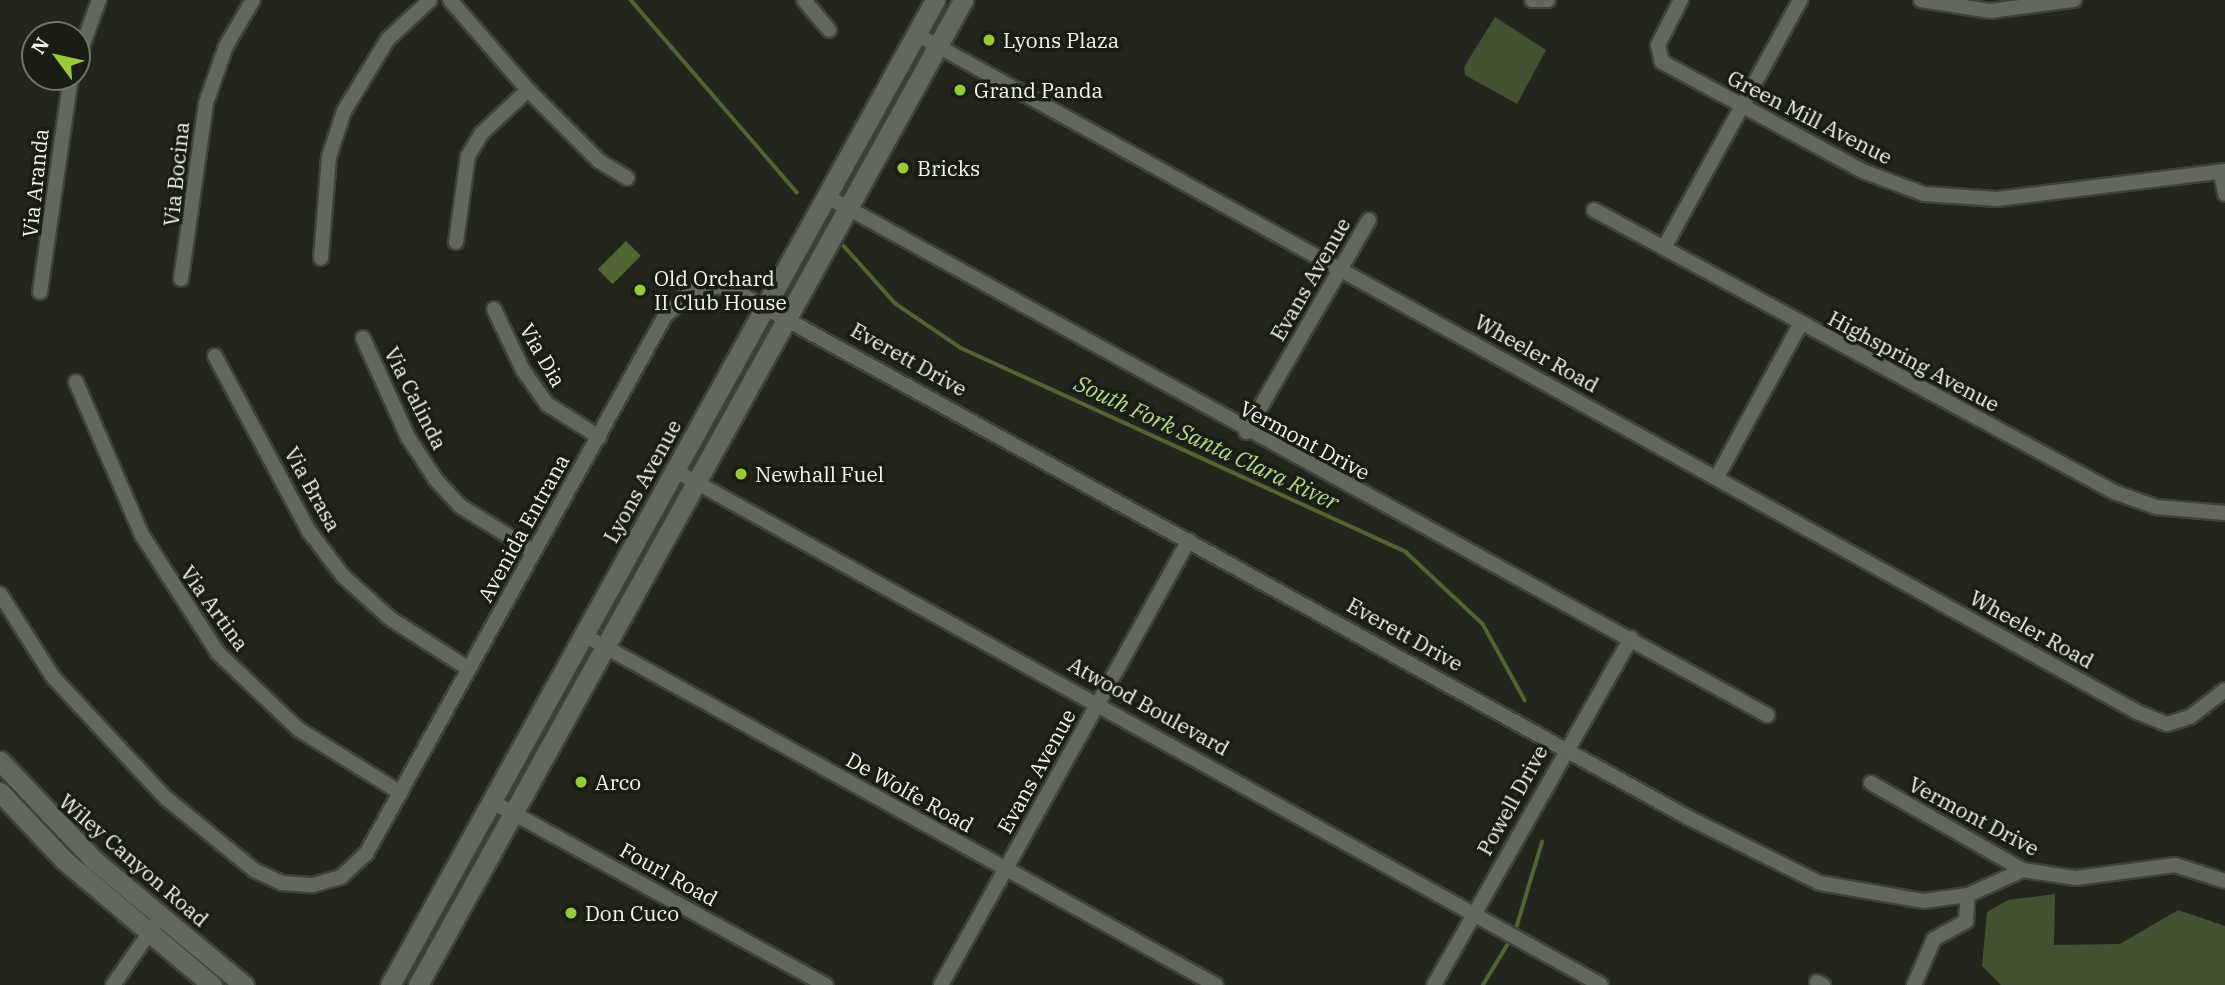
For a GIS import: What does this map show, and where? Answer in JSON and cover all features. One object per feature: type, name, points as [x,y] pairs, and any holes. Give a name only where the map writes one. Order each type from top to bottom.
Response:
[{"type":"main road","name":"Lyons Avenue","points":[[390,985],[935,0]]},
{"type":"main road","points":[[418,985],[963,0]]},
{"type":"main road","name":"Wiley Canyon Road","points":[[0,761],[95,862],[244,985]]},
{"type":"main road","name":"Wiley Canyon Road","points":[[0,792],[64,860],[212,985]]},
{"type":"main road","points":[[455,917],[450,900],[470,862],[477,827]]},
{"type":"street","points":[[91,22],[99,0]]},
{"type":"street","name":"Via Bocina","points":[[181,279],[206,103],[226,46],[253,0]]},
{"type":"street","points":[[321,258],[329,157],[344,111],[388,39],[430,0]]},
{"type":"street","points":[[450,0],[528,90],[599,161],[627,178]]},
{"type":"street","points":[[804,0],[829,30]]},
{"type":"street","points":[[1532,0],[1548,0]]},
{"type":"street","name":"Green Mill Avenue","points":[[1681,0],[1658,45],[1662,62],[1740,107],[1865,172],[1924,194],[1997,199],[2223,172]]},
{"type":"street","points":[[1665,246],[1800,0]]},
{"type":"street","points":[[1921,0],[1990,11],[2074,0]]},
{"type":"street","name":"Wheeler Road","points":[[916,34],[1339,266],[2137,712],[2167,724],[2190,717],[2225,690]]},
{"type":"street","points":[[456,242],[460,180],[468,156],[482,133],[528,90]]},
{"type":"street","name":"Via Aranda","points":[[40,292],[69,91]]},
{"type":"street","points":[[2223,172],[2225,194]]},
{"type":"street","name":"Vermont Drive","points":[[826,196],[1246,432],[1631,638],[1767,715]]},
{"type":"street","name":"Highspring Avenue","points":[[1594,211],[1665,246],[1801,323],[2114,492],[2156,508],[2225,513]]},
{"type":"street","name":"Evans Avenue","points":[[1246,432],[1339,266],[1369,220]]},
{"type":"street","name":"Avenida Entrana","points":[[0,594],[53,677],[166,798],[273,879],[313,885],[341,877],[366,854],[665,316],[682,297],[713,285],[765,304],[788,316]]},
{"type":"street","name":"Via Dia","points":[[494,309],[523,370],[547,404],[599,437]]},
{"type":"street","name":"Everett Drive","points":[[788,316],[1189,540],[1820,883],[1924,901],[1968,895],[2023,870]]},
{"type":"street","points":[[1717,477],[1801,323]]},
{"type":"street","name":"Via Calinda","points":[[363,338],[408,437],[436,480],[460,506],[533,551]]},
{"type":"street","name":"Via Brasa","points":[[215,356],[309,531],[343,576],[391,619],[469,669]]},
{"type":"street","name":"Via Artina","points":[[76,382],[142,535],[218,653],[298,729],[401,793]]},
{"type":"street","name":"Atwood Boulevard","points":[[674,470],[1098,702],[1601,985]]},
{"type":"street","name":"Evans Avenue","points":[[940,985],[1189,540]]},
{"type":"street","name":"De Wolfe Road","points":[[584,635],[1216,985]]},
{"type":"street","name":"Powell Drive","points":[[1434,985],[1565,746],[1631,638]]},
{"type":"street","name":"Vermont Drive","points":[[1871,783],[2023,870],[2076,878],[2175,865],[2225,881]]},
{"type":"street","name":"Fourl Road","points":[[491,801],[826,985]]},
{"type":"street","points":[[1914,985],[1934,939],[1966,920],[1968,895]]},
{"type":"street","points":[[113,985],[162,916]]},
{"type":"shaded area","points":[[1495,17],[1546,50],[1517,104],[1465,75],[1464,67]]},
{"type":"shaded area","points":[[626,241],[641,256],[613,284],[598,269]]},
{"type":"shaded area","points":[[2055,894],[2054,945],[2120,944],[2178,910],[2225,926],[2225,985],[2001,985],[1982,966],[1987,912],[2008,900]]},
{"type":"waterway","name":"South Fork Santa Clara River","points":[[631,0],[797,192]]},
{"type":"waterway","name":"South Fork Santa Clara River","points":[[844,246],[896,304],[961,348],[1406,552],[1483,624],[1525,700]]},
{"type":"waterway","name":"South Fork Santa Clara River","points":[[1515,932],[1542,842]]},
{"type":"waterway","name":"South Fork Santa Clara River","points":[[1483,985],[1511,939]]},
{"type":"place","name":"Lyons Plaza","points":[[989,40]]},
{"type":"place","name":"Grand Panda","points":[[960,90]]},
{"type":"place","name":"Bricks","points":[[903,168]]},
{"type":"place","name":"Old Orchard II Club House","points":[[640,290]]},
{"type":"place","name":"Newhall Fuel","points":[[741,474]]},
{"type":"place","name":"Arco","points":[[581,782]]},
{"type":"place","name":"Don Cuco","points":[[571,913]]}]
